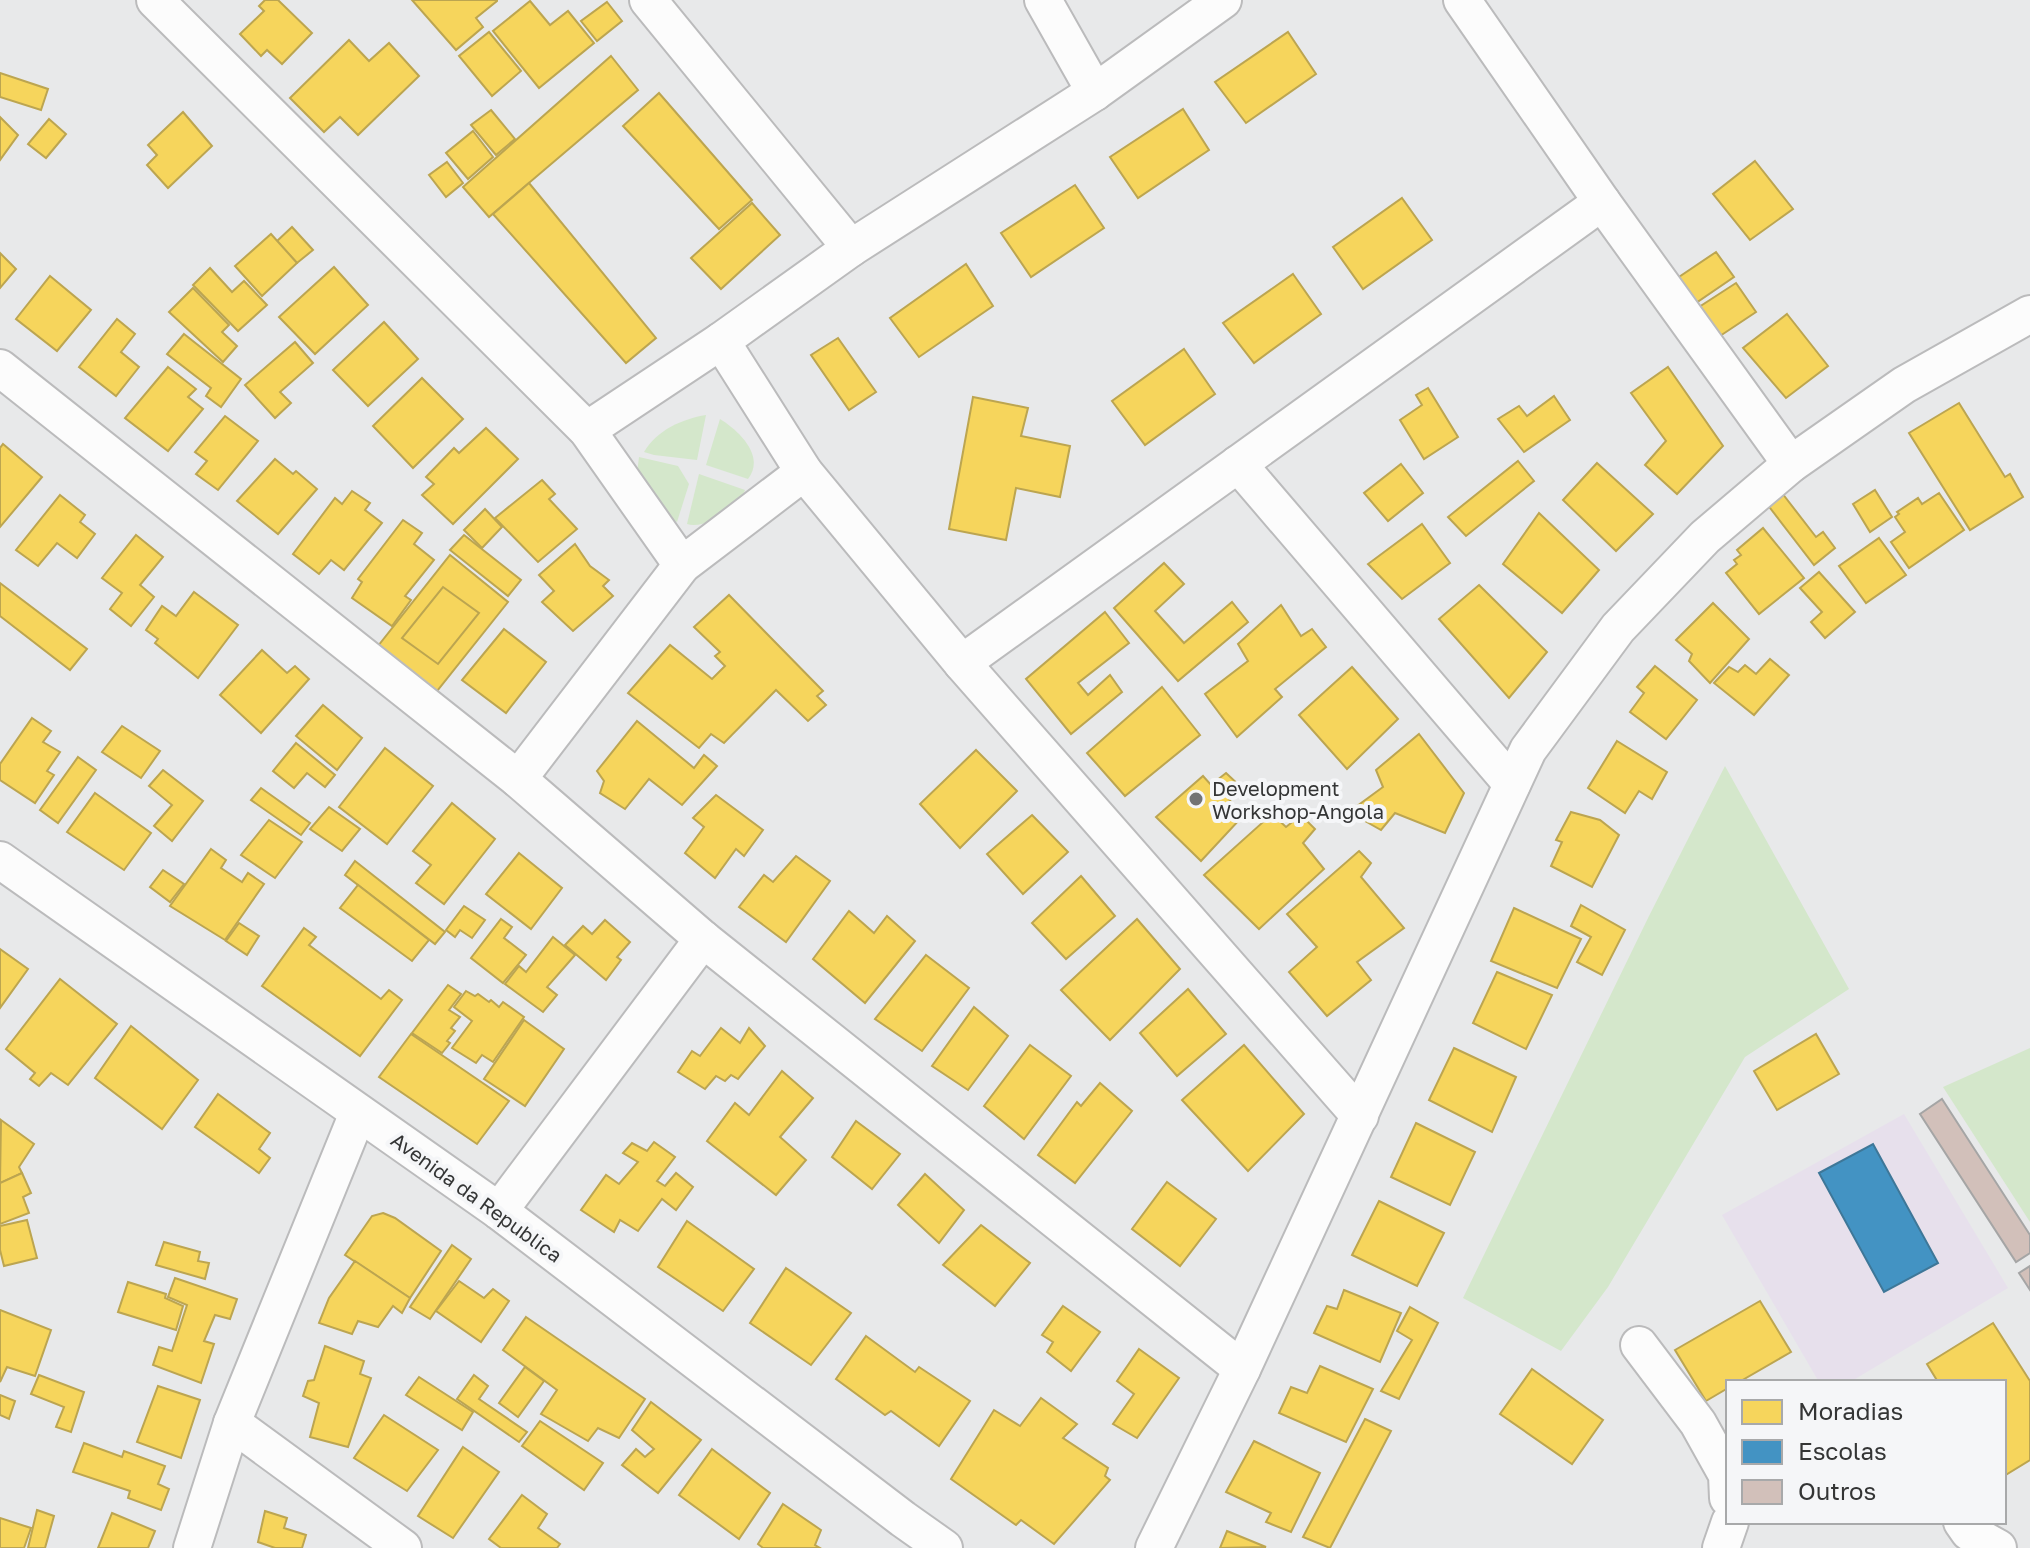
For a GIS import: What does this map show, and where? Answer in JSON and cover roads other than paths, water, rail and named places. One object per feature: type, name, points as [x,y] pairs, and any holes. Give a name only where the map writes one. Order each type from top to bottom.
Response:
[{"type":"street","points":[[155,0],[587,430],[682,565]]},
{"type":"street","points":[[648,0],[851,248]]},
{"type":"street","points":[[1043,0],[1095,92]]},
{"type":"street","points":[[587,430],[721,341],[851,248],[1095,92],[1223,0]]},
{"type":"street","points":[[1462,0],[1602,202],[1791,464]]},
{"type":"street","points":[[962,663],[1602,202]]},
{"type":"street","points":[[1154,1548],[1242,1369],[1528,750],[1618,628],[1705,537],[1791,464],[1904,385],[2030,314]]},
{"type":"street","points":[[721,341],[804,472],[962,663],[1360,1116]]},
{"type":"street","points":[[0,368],[518,779],[703,939],[1242,1369]]},
{"type":"street","points":[[1238,464],[1512,784]]},
{"type":"street","points":[[518,779],[682,565],[804,472]]},
{"type":"street","name":"Avenida da Republica","points":[[0,860],[499,1211],[898,1534],[944,1548]]},
{"type":"street","points":[[499,1211],[703,939]]},
{"type":"street","points":[[192,1548],[232,1423],[358,1113]]},
{"type":"street","points":[[1639,1345],[1698,1423],[1726,1478]]},
{"type":"street","points":[[232,1423],[403,1548]]},
{"type":"street","points":[[1721,1548],[1729,1524]]},
{"type":"street","points":[[1963,1524],[1969,1532],[1998,1548]]},
{"type":"place","name":"Development Workshop-Angola","points":[[1196,799]]}]
